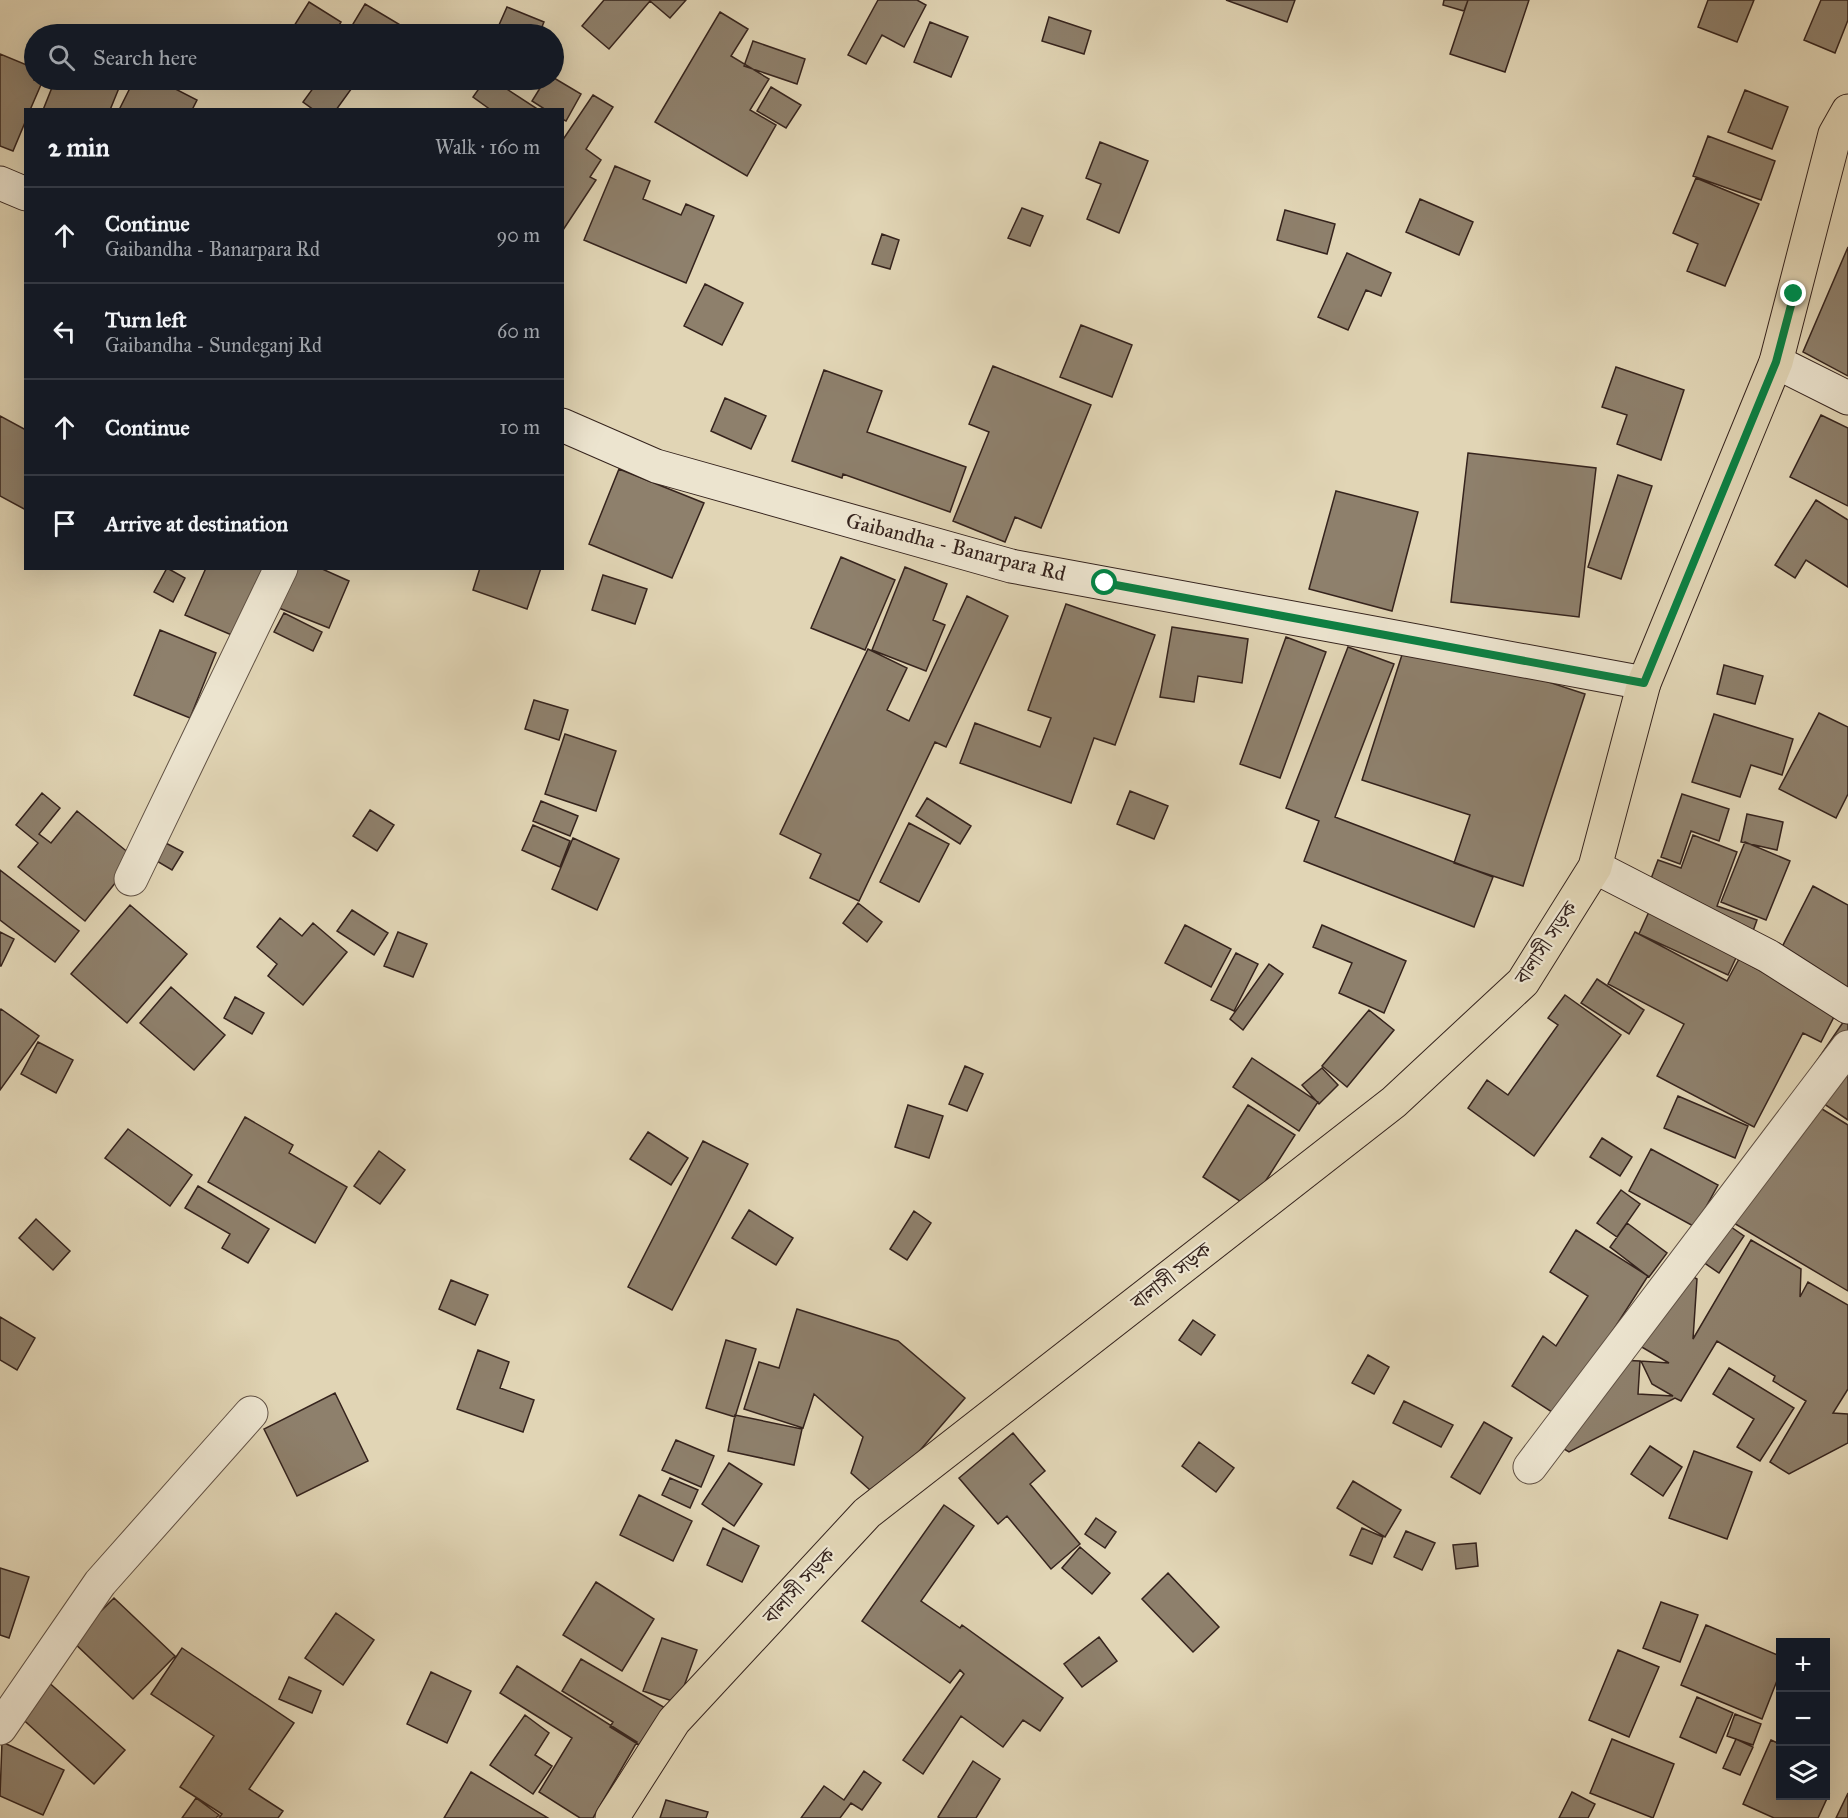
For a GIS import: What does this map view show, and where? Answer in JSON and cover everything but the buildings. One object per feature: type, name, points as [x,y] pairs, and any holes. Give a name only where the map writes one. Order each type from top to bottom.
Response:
[{"type":"main road","name":"বালাসী সড়ক","points":[[612,1818],[674,1720],[867,1513],[1394,1102],[1523,982],[1595,867],[1644,683],[1776,362],[1835,134],[1848,111]]},
{"type":"street","points":[[0,183],[24,193]]},
{"type":"street","points":[[1776,362],[1848,398]]},
{"type":"street","name":"Gaibandha - Banarpara Rd","points":[[564,426],[656,466],[1011,566],[1644,683]]},
{"type":"street","points":[[131,879],[280,570]]},
{"type":"street","points":[[1595,867],[1768,956],[1848,1008]]},
{"type":"street","points":[[1530,1467],[1848,1047]]},
{"type":"street","points":[[0,1728],[100,1583],[251,1413]]},
{"type":"route","points":[[1105,583],[1644,683],[1776,362],[1794,294]]}]
